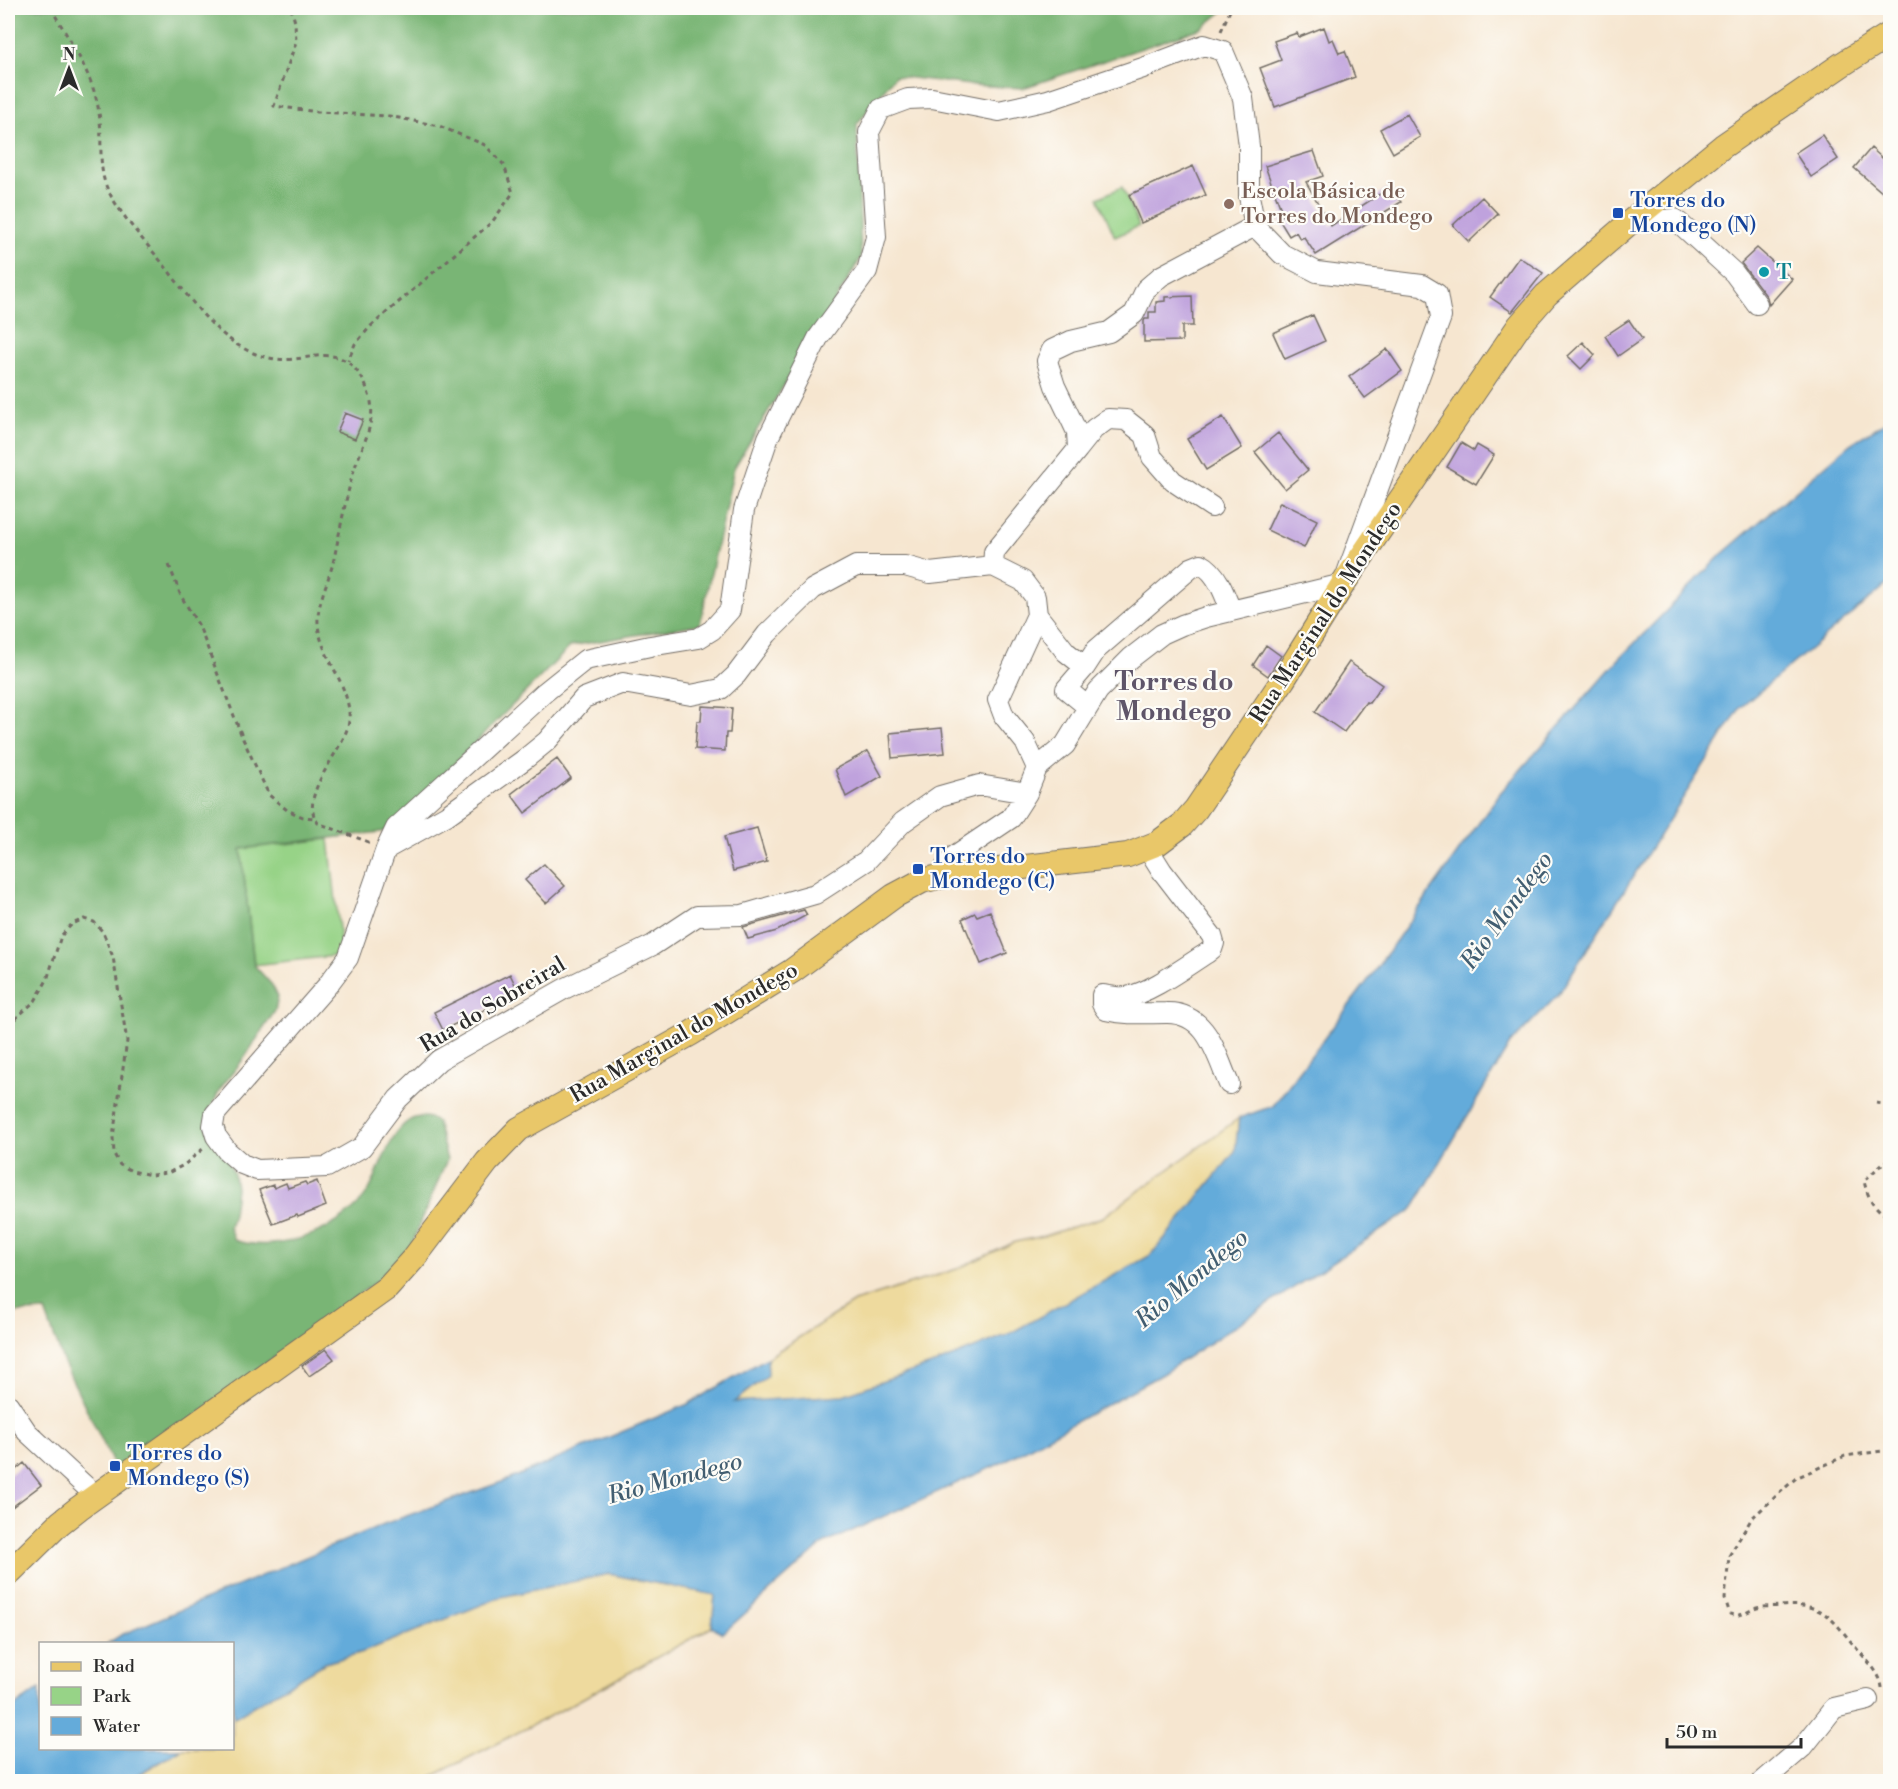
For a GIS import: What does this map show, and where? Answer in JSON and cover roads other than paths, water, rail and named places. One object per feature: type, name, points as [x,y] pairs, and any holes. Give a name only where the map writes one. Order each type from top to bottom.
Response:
[{"type":"main road","name":"Rua Marginal do Mondego","points":[[8,1574],[60,1523],[387,1288],[414,1258],[487,1161],[519,1129],[690,1034],[792,972],[894,896],[922,881],[938,877],[1128,855],[1158,843],[1182,825],[1196,809],[1283,680],[1343,584],[1519,326],[1546,295],[1723,146],[1890,34]]},
{"type":"street","points":[[386,849],[396,828],[545,692],[585,660],[699,638],[712,630],[730,610],[744,510],[768,438],[818,339],[867,270],[876,237],[869,132],[881,110],[908,99],[932,98],[999,111],[1048,100],[1204,45],[1223,51],[1243,98],[1249,146],[1249,196],[1255,226],[1282,254],[1317,272],[1422,285],[1437,294],[1441,317],[1343,584],[1182,625],[1154,639],[1098,691],[1065,745],[1036,768],[1027,793],[1011,818],[953,857],[938,877]]},
{"type":"street","points":[[1629,223],[1675,219],[1734,273],[1757,304]]},
{"type":"street","points":[[1078,449],[1077,432],[1055,386],[1047,361],[1052,350],[1071,341],[1109,332],[1134,314],[1146,289],[1161,276],[1255,226]]},
{"type":"street","points":[[993,566],[994,552],[1094,429],[1108,419],[1126,420],[1145,435],[1152,457],[1173,481],[1212,507]]},
{"type":"street","points":[[1088,707],[1066,689],[1096,650],[1194,566],[1201,564],[1209,570],[1222,590],[1231,611]]},
{"type":"street","points":[[386,849],[447,815],[525,759],[547,741],[584,698],[622,683],[691,695],[721,689],[736,675],[767,634],[813,589],[856,566],[905,566],[930,573],[993,566],[1023,581],[1035,597],[1036,615],[998,700],[1004,716],[1025,742],[1036,768]]},
{"type":"street","points":[[1036,615],[1066,652],[1085,667]]},
{"type":"street","name":"Rua do Sobreiral","points":[[386,849],[348,958],[327,986],[215,1114],[213,1126],[216,1136],[227,1151],[242,1164],[256,1170],[327,1167],[362,1147],[398,1099],[439,1060],[564,989],[653,945],[697,916],[742,915],[815,894],[866,861],[903,822],[940,796],[979,785],[1027,793]]},
{"type":"street","points":[[1147,847],[1162,871],[1212,936],[1214,943],[1212,949],[1207,953],[1147,989],[1123,998],[1102,995],[1102,1004],[1106,1010],[1118,1013],[1170,1012],[1185,1016],[1201,1026],[1208,1035],[1229,1084]]},
{"type":"street","points":[[8,1404],[27,1432],[96,1496]]},
{"type":"street","points":[[1762,1782],[1803,1747],[1834,1708],[1868,1700]]},
{"type":"water","name":"Rio Mondego","points":[[1890,419],[1890,582],[1740,708],[1558,995],[1510,1044],[1412,1210],[1162,1374],[999,1464],[823,1544],[723,1633],[712,1627],[715,1595],[609,1574],[501,1597],[363,1652],[325,1663],[234,1717],[234,1642],[110,1642],[121,1635],[384,1524],[510,1479],[688,1404],[767,1358],[768,1375],[734,1402],[843,1395],[940,1362],[1009,1334],[1151,1255],[1235,1152],[1239,1118],[1273,1106],[1369,979],[1500,793],[1618,660],[1722,554],[1850,444]]},
{"type":"water","points":[[39,1690],[39,1750],[180,1750],[126,1781],[8,1781],[8,1711]]},
{"type":"place","name":"Escola Básica de Torres do Mondego","points":[[1229,204]]},
{"type":"place","name":"Torres do Mondego (N)","points":[[1618,213]]},
{"type":"place","name":"T","points":[[1764,272]]},
{"type":"place","name":"Torres do Mondego (C)","points":[[918,869]]},
{"type":"place","name":"Torres do Mondego (S)","points":[[115,1466]]},
{"type":"district","name":"Torres do Mondego","points":[[1174,697]]}]
